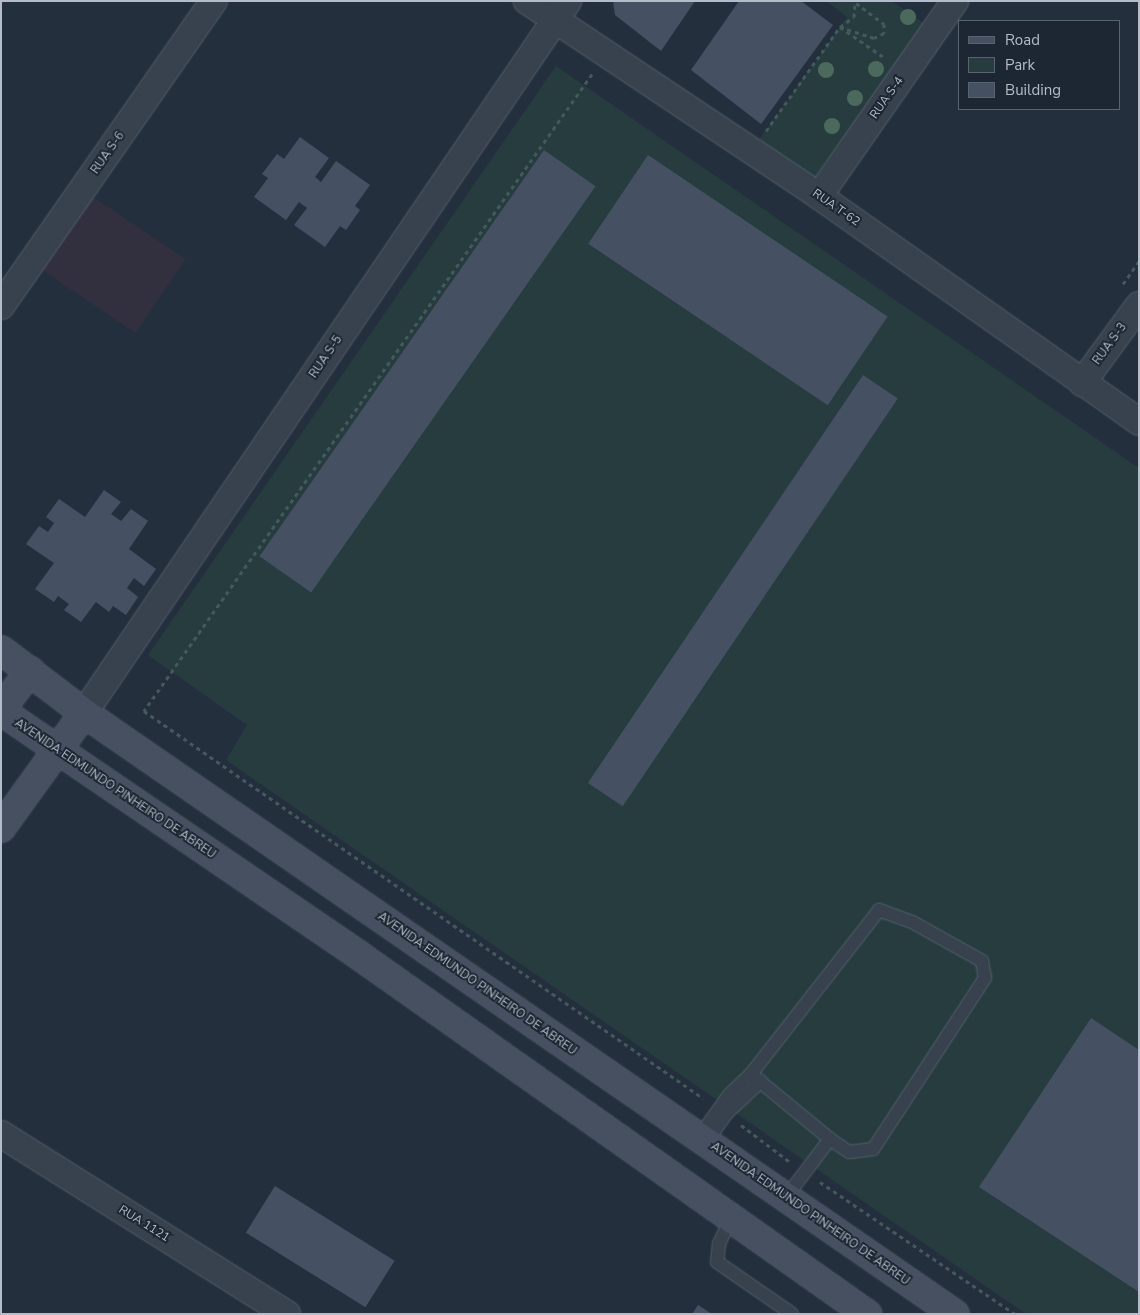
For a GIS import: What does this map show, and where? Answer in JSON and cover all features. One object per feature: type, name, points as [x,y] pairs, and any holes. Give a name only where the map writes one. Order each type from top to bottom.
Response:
[{"type":"main road","name":"AVENIDA EDMUNDO PINHEIRO DE ABREU","points":[[1,650],[84,713],[955,1314]]},
{"type":"main road","points":[[1,710],[30,671]]},
{"type":"main road","name":"AVENIDA EDMUNDO PINHEIRO DE ABREU","points":[[1,710],[58,751],[360,956],[731,1220],[867,1314]]},
{"type":"main road","points":[[1,828],[84,713]]},
{"type":"street","name":"RUA S-6","points":[[1,306],[214,1]]},
{"type":"street","name":"RUA T-62","points":[[527,1],[562,11],[819,196],[1139,422]]},
{"type":"street","name":"RUA S-4","points":[[819,196],[955,1]]},
{"type":"street","name":"RUA S-5","points":[[84,713],[562,11]]},
{"type":"street","name":"RUA S-3","points":[[1082,383],[1139,304]]},
{"type":"street","name":"RUA 1121","points":[[1,1134],[287,1314]]},
{"type":"lane","points":[[703,1140],[722,1112],[756,1078],[879,910],[914,922],[982,961],[985,978],[873,1149],[849,1152],[830,1139],[756,1078]]},
{"type":"lane","points":[[786,1197],[830,1139]]},
{"type":"lane","points":[[731,1220],[718,1244],[717,1262],[792,1314]]},
{"type":"path","points":[[840,27],[874,38],[884,33],[884,24],[855,2]]},
{"type":"path","points":[[764,133],[840,27],[854,18],[855,2]]},
{"type":"path","points":[[840,27],[905,71]]},
{"type":"path","points":[[595,69],[144,710],[722,1112],[805,1172],[1015,1314]]},
{"type":"shaded area","points":[[71,182],[185,259],[136,333],[21,256]]},
{"type":"green space","points":[[826,1],[892,1],[926,25],[811,182],[756,144],[847,17]]},
{"type":"green space","points":[[556,66],[1139,468],[1139,1314],[1026,1314],[226,760],[247,725],[148,655]]},
{"type":"building","points":[[613,1],[695,1],[661,51],[615,15]]},
{"type":"building","points":[[739,1],[801,1],[833,25],[761,124],[691,70]]},
{"type":"building","points":[[300,137],[329,158],[315,177],[321,182],[336,161],[370,185],[355,206],[360,210],[346,230],[340,226],[325,247],[294,225],[307,208],[299,202],[286,220],[254,197],[268,178],[262,174],[277,154],[284,159]]},
{"type":"building","points":[[544,150],[596,186],[311,592],[260,556]]},
{"type":"building","points":[[648,155],[888,317],[828,405],[588,244]]},
{"type":"building","points":[[863,375],[898,398],[623,806],[588,783]]},
{"type":"building","points":[[104,490],[121,502],[111,514],[121,521],[131,509],[148,521],[129,549],[156,569],[144,586],[134,578],[127,588],[138,597],[126,615],[113,606],[109,612],[96,602],[81,622],[64,610],[69,604],[58,596],[54,602],[35,589],[54,563],[26,544],[39,526],[48,532],[54,523],[46,517],[59,499],[85,517]]},
{"type":"building","points":[[1091,1018],[1139,1050],[1139,1292],[979,1187]]},
{"type":"building","points":[[275,1186],[395,1261],[365,1307],[246,1233]]},
{"type":"building","points":[[698,1305],[712,1314],[692,1314]]}]
